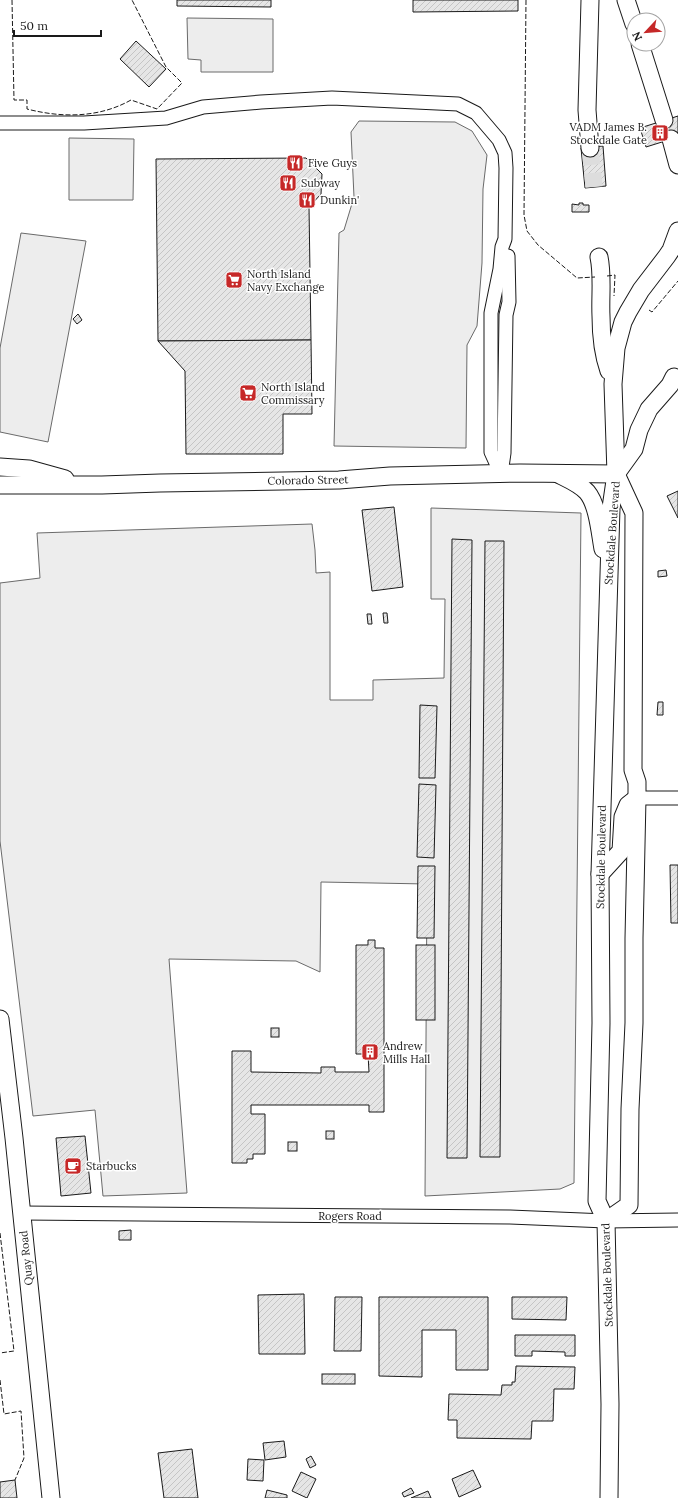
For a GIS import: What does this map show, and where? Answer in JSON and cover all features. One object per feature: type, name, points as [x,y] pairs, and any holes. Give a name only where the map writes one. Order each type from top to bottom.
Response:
[{"type":"main road","points":[[590,0],[587,110],[590,148]]},
{"type":"main road","points":[[626,0],[630,12]]},
{"type":"main road","points":[[643,52],[664,120]]},
{"type":"main road","points":[[671,140],[678,165]]},
{"type":"main road","name":"Stockdale Boulevard","points":[[609,1498],[610,1404],[606,1221],[597,1201],[601,1023],[600,874],[611,508],[616,474],[613,384],[616,348],[623,322],[641,290],[671,250],[678,231]]},
{"type":"main road","points":[[599,257],[601,268],[601,317],[604,357],[613,384]]},
{"type":"main road","points":[[606,1221],[629,1205],[630,1109],[634,1023],[637,782],[634,770],[634,513],[616,474],[634,449],[639,430],[649,409],[670,385],[674,377]]},
{"type":"main road","points":[[0,467],[29,469],[85,485]]},
{"type":"main road","name":"Colorado Street","points":[[0,485],[85,485],[160,482],[339,480],[390,476],[520,473],[616,474]]},
{"type":"main road","points":[[558,474],[580,486],[588,493],[595,509],[609,577]]},
{"type":"main road","points":[[600,874],[621,851],[623,817],[628,805],[637,798]]},
{"type":"main road","name":"Quay Road","points":[[0,1019],[22,1213],[51,1498]]},
{"type":"street","points":[[0,123],[84,124],[166,118],[203,107],[332,98],[458,104],[476,113],[499,140],[505,153],[505,239],[502,247],[500,269],[491,313],[491,452],[501,474]]},
{"type":"street","points":[[637,798],[678,798]]},
{"type":"street","name":"Rogers Road","points":[[22,1213],[197,1216],[510,1217],[606,1221],[678,1220]]},
{"type":"shaded area","points":[[187,18],[273,19],[273,72],[201,72],[201,60],[188,59]]},
{"type":"shaded area","points":[[359,121],[455,122],[472,131],[487,155],[483,189],[482,263],[477,326],[467,345],[466,448],[334,446],[339,233],[344,230],[354,197],[351,132]]},
{"type":"shaded area","points":[[69,138],[134,139],[133,200],[69,200]]},
{"type":"shaded area","points":[[21,233],[86,241],[48,442],[0,432],[0,348]]},
{"type":"shaded area","points":[[431,508],[581,513],[574,1183],[560,1189],[425,1196],[427,884],[321,882],[320,972],[296,961],[169,959],[187,1193],[103,1196],[95,1110],[33,1116],[0,841],[0,583],[40,578],[37,533],[312,524],[316,573],[330,572],[330,700],[373,700],[373,680],[444,678],[445,599],[431,599]]},
{"type":"building","points":[[177,0],[271,0],[271,7],[177,6]]},
{"type":"building","points":[[413,0],[518,0],[518,11],[413,12]]},
{"type":"building","points":[[136,41],[166,69],[149,87],[120,59]]},
{"type":"building","name":"VADM James B. Stockdale Gate","points":[[678,116],[678,137],[646,147],[640,128]]},
{"type":"building","points":[[603,146],[606,186],[585,188],[581,148]]},
{"type":"building","name":"North Island Navy Exchange","points":[[306,158],[322,174],[321,194],[309,207],[311,340],[158,341],[156,159]]},
{"type":"building","points":[[579,203],[589,205],[589,212],[572,212],[572,204],[579,205]]},
{"type":"building","points":[[78,314],[82,320],[77,324],[73,319]]},
{"type":"building","name":"North Island Commissary","points":[[311,340],[312,414],[283,414],[283,454],[186,454],[185,371],[158,341]]},
{"type":"building","points":[[678,491],[678,518],[667,496]]},
{"type":"building","points":[[394,507],[403,587],[372,591],[362,510]]},
{"type":"building","points":[[452,539],[472,540],[467,1158],[447,1158]]},
{"type":"building","points":[[485,541],[504,541],[500,1157],[480,1157]]},
{"type":"building","points":[[666,570],[667,576],[658,577],[658,571]]},
{"type":"building","points":[[383,613],[387,613],[388,623],[384,623]]},
{"type":"building","points":[[367,614],[371,614],[372,624],[368,624]]},
{"type":"building","points":[[658,702],[663,702],[663,715],[657,715]]},
{"type":"building","points":[[420,705],[437,706],[435,778],[419,778]]},
{"type":"building","points":[[419,784],[436,785],[434,858],[417,857]]},
{"type":"building","points":[[670,865],[678,865],[678,923],[671,923]]},
{"type":"building","points":[[418,866],[435,866],[434,938],[417,938]]},
{"type":"building","name":"Andrew Mills Hall","points":[[368,940],[375,940],[375,948],[384,948],[384,1112],[369,1112],[369,1105],[251,1105],[251,1114],[265,1114],[265,1154],[253,1154],[253,1159],[247,1159],[247,1163],[232,1163],[232,1051],[251,1051],[251,1072],[321,1073],[321,1067],[335,1067],[335,1072],[369,1072],[368,1054],[356,1054],[356,945],[368,945]]},
{"type":"building","points":[[416,945],[435,945],[435,1020],[416,1020]]},
{"type":"building","points":[[271,1028],[279,1028],[279,1037],[271,1037]]},
{"type":"building","points":[[326,1131],[334,1131],[334,1139],[326,1139]]},
{"type":"building","name":"Starbucks","points":[[85,1136],[91,1193],[61,1196],[56,1138]]},
{"type":"building","points":[[288,1142],[297,1142],[297,1151],[288,1151]]},
{"type":"building","points":[[131,1230],[131,1240],[119,1240],[119,1231]]},
{"type":"building","points":[[304,1294],[305,1354],[259,1354],[258,1295]]},
{"type":"building","points":[[335,1297],[362,1297],[361,1351],[334,1351]]},
{"type":"building","points":[[379,1297],[488,1297],[488,1370],[456,1370],[456,1330],[422,1330],[422,1377],[379,1376]]},
{"type":"building","points":[[512,1297],[567,1297],[566,1320],[512,1319]]},
{"type":"building","points":[[515,1335],[575,1335],[575,1356],[565,1356],[565,1352],[532,1351],[532,1356],[515,1356]]},
{"type":"building","points":[[516,1366],[575,1367],[574,1389],[554,1389],[553,1421],[532,1421],[531,1439],[457,1438],[457,1420],[448,1420],[449,1394],[501,1395],[502,1385],[512,1385],[512,1382],[515,1382]]},
{"type":"building","points":[[322,1374],[355,1374],[355,1384],[322,1384]]},
{"type":"building","points":[[284,1441],[286,1457],[265,1460],[263,1443]]},
{"type":"building","points":[[192,1449],[198,1498],[164,1498],[158,1453]]},
{"type":"building","points":[[311,1456],[316,1465],[310,1468],[306,1459]]},
{"type":"building","points":[[248,1459],[264,1460],[263,1481],[247,1480]]},
{"type":"building","points":[[473,1470],[481,1487],[459,1497],[452,1479]]},
{"type":"building","points":[[301,1472],[316,1479],[307,1498],[292,1491]]},
{"type":"building","points":[[15,1480],[17,1498],[0,1498],[0,1482]]},
{"type":"building","points":[[411,1488],[414,1493],[404,1497],[402,1493]]},
{"type":"building","points":[[267,1490],[287,1495],[287,1498],[265,1498]]},
{"type":"building","points":[[428,1491],[431,1498],[411,1498]]},
{"type":"tunnel","points":[[590,148],[594,187]]},
{"type":"fence","points":[[12,0],[14,100],[27,100],[27,109],[67,115],[80,115],[106,110],[131,100],[157,109],[182,83],[166,67],[132,0]]},
{"type":"fence","points":[[526,0],[524,215],[527,231],[538,245],[577,278],[595,277]]},
{"type":"fence","points":[[607,276],[615,275],[614,296]]},
{"type":"fence","points":[[649,310],[652,312],[678,281]]},
{"type":"fence","points":[[0,1233],[14,1351],[0,1353]]},
{"type":"fence","points":[[0,1380],[4,1414],[21,1411],[24,1458],[15,1480]]},
{"type":"place","name":"VADM James B. Stockdale Gate","points":[[660,133]]},
{"type":"place","name":"Five Guys","points":[[295,163]]},
{"type":"place","name":"Subway","points":[[288,183]]},
{"type":"place","name":"Dunkin'","points":[[307,200]]},
{"type":"place","name":"North Island Navy Exchange","points":[[234,280]]},
{"type":"place","name":"North Island Commissary","points":[[248,393]]},
{"type":"place","name":"Andrew Mills Hall","points":[[370,1052]]},
{"type":"place","name":"Starbucks","points":[[73,1166]]}]
